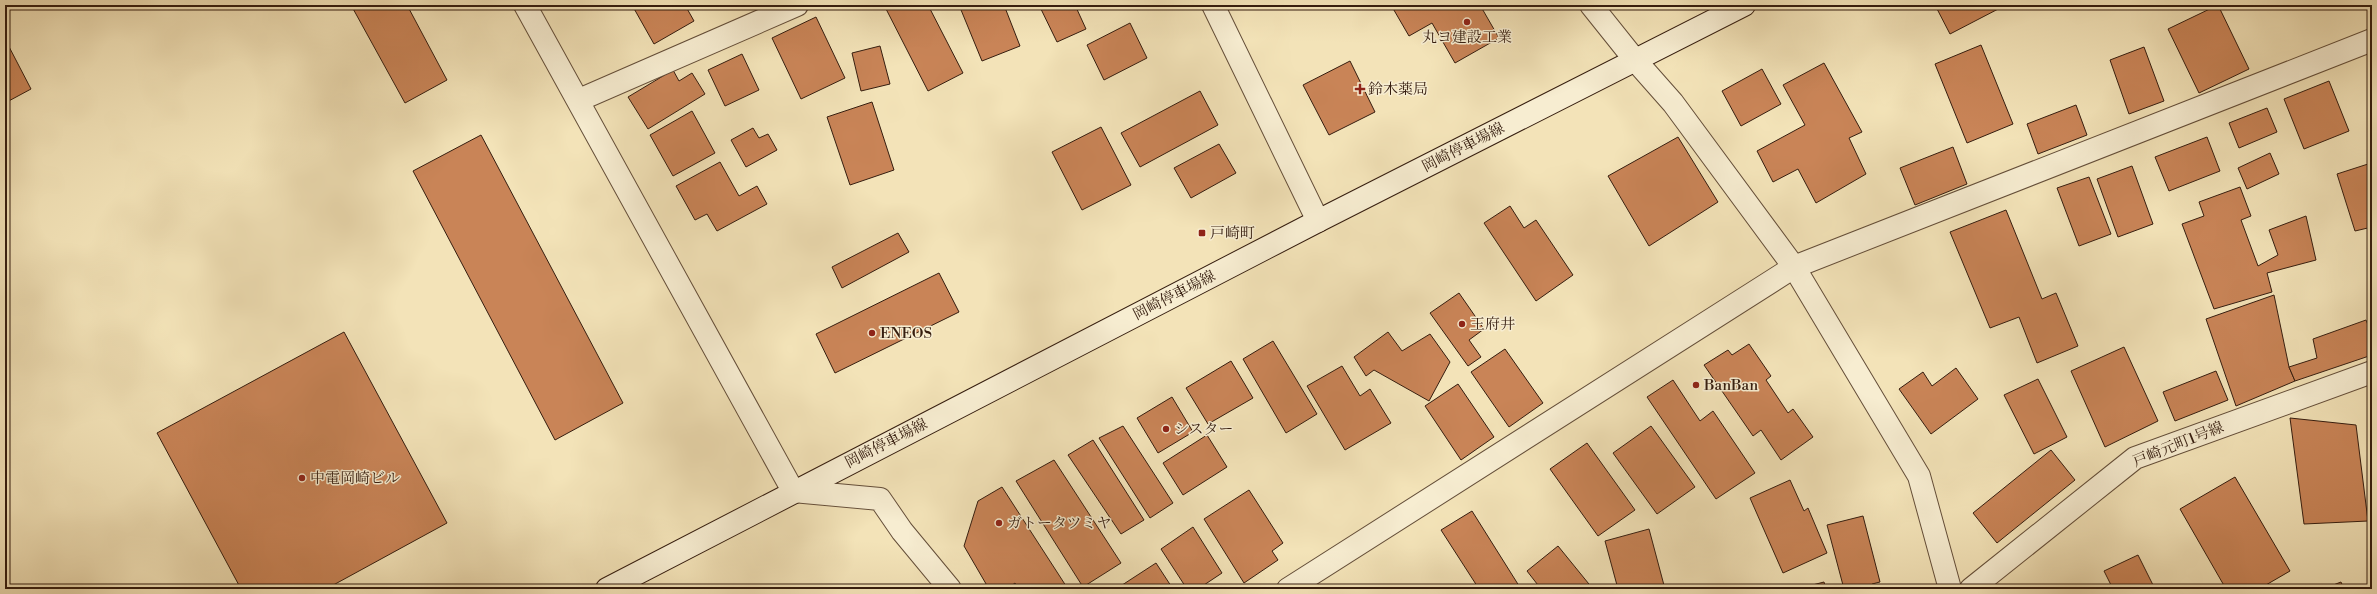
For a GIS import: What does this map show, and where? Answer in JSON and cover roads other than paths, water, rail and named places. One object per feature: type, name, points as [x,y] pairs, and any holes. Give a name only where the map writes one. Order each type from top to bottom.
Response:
[{"type":"street","points":[[525,5],[793,491],[880,499],[902,531],[950,589]]},
{"type":"street","points":[[578,100],[797,5]]},
{"type":"street","points":[[1212,5],[1318,221]]},
{"type":"street","points":[[1591,5],[1635,60],[1673,103],[1794,267],[1919,476],[1950,589]]},
{"type":"street","name":"岡崎停車場線","points":[[607,589],[793,491],[1318,221],[1744,5]]},
{"type":"street","points":[[1288,589],[1794,267],[2372,40]]},
{"type":"street","name":"戸崎元町1号線","points":[[1971,589],[2135,458],[2372,372]]},
{"type":"place","name":"丸ヨ建設工業","points":[[1467,22]]},
{"type":"place","name":"鈴木薬局","points":[[1360,89]]},
{"type":"place","name":"戸崎町","points":[[1202,233]]},
{"type":"place","name":"王府井","points":[[1462,324]]},
{"type":"place","name":"ENEOS","points":[[872,333]]},
{"type":"place","name":"BanBan","points":[[1696,385]]},
{"type":"place","name":"シスター","points":[[1166,429]]},
{"type":"place","name":"中電岡崎ビル","points":[[302,478]]},
{"type":"place","name":"ガトータツミヤ","points":[[999,523]]}]
